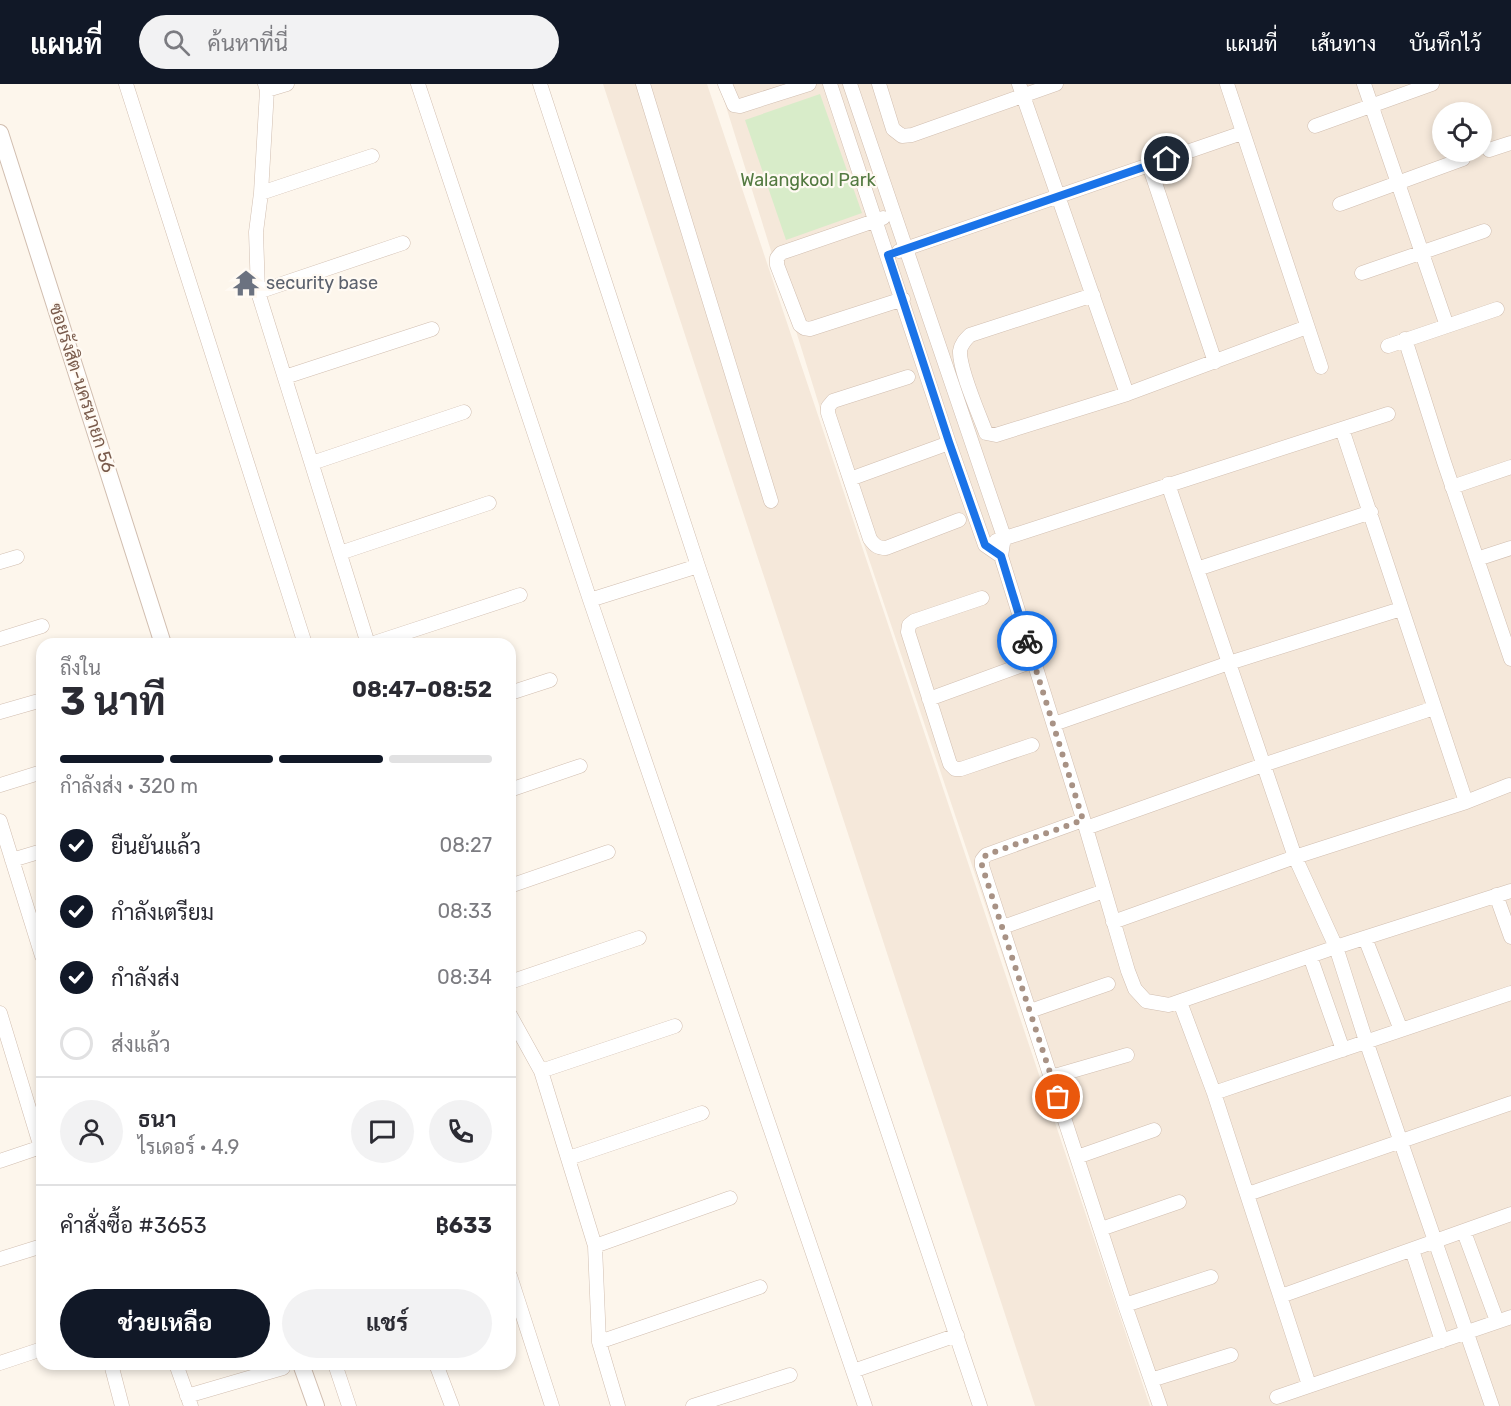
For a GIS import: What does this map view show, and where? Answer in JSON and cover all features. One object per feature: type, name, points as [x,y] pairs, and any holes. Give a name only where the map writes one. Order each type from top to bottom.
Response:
[{"type":"street","points":[[126,84],[303,638]]},
{"type":"street","points":[[286,84],[266,87],[261,193],[256,232],[258,292],[368,638]]},
{"type":"street","points":[[418,84],[590,600],[865,1406]]},
{"type":"street","points":[[540,84],[698,566],[980,1406]]},
{"type":"street","points":[[643,84],[771,501]]},
{"type":"street","points":[[725,84],[734,105],[740,106],[809,84]]},
{"type":"street","points":[[830,84],[985,545],[1001,556]]},
{"type":"street","points":[[850,84],[1004,537],[1001,556],[1054,724],[1121,952],[1135,989],[1146,1001],[1169,1005],[1336,947],[1511,891]]},
{"type":"street","points":[[879,84],[894,129],[902,136],[912,135],[1020,90],[1056,84]]},
{"type":"street","points":[[1227,84],[1321,367]]},
{"type":"street","points":[[1364,84],[1447,326]]},
{"type":"street","points":[[1315,126],[1432,84]]},
{"type":"street","points":[[1020,90],[1127,394]]},
{"type":"street","name":"ซอยรังสิต-นครนายก 56","points":[[0,133],[161,638]]},
{"type":"street","points":[[888,255],[1242,133]]},
{"type":"street","points":[[1492,149],[1511,143]]},
{"type":"street","points":[[261,193],[372,156]]},
{"type":"street","points":[[1340,204],[1455,162]]},
{"type":"street","points":[[1149,165],[1215,362]]},
{"type":"street","points":[[894,214],[782,254],[777,258],[777,265],[800,325],[804,328],[810,329],[903,299]]},
{"type":"street","points":[[1362,273],[1484,231]]},
{"type":"street","points":[[258,292],[403,243]]},
{"type":"street","points":[[1093,295],[970,336],[962,344],[960,353],[986,433],[996,435],[1127,394],[1307,327]]},
{"type":"street","points":[[1388,346],[1497,309]]},
{"type":"street","points":[[285,376],[432,329]]},
{"type":"street","points":[[1405,339],[1452,488],[1507,634],[1511,659]]},
{"type":"street","points":[[909,377],[833,401],[828,406],[828,413],[870,538],[874,545],[886,548],[958,520]]},
{"type":"street","points":[[312,463],[464,412]]},
{"type":"street","points":[[985,545],[1388,414]]},
{"type":"street","points":[[1342,429],[1466,802]]},
{"type":"street","points":[[850,479],[949,442]]},
{"type":"street","points":[[1452,488],[1511,467]]},
{"type":"street","points":[[1168,484],[1294,857],[1336,947],[1366,1041],[1492,1406]]},
{"type":"street","points":[[340,553],[489,503]]},
{"type":"street","points":[[1197,569],[1371,513]]},
{"type":"street","points":[[1477,559],[1511,548]]},
{"type":"street","points":[[0,562],[17,557]]},
{"type":"street","points":[[590,600],[698,566]]},
{"type":"street","points":[[388,638],[520,595]]},
{"type":"street","points":[[982,598],[914,621],[909,625],[908,632],[950,764],[955,769],[961,769],[1032,745]]},
{"type":"street","points":[[1054,724],[1229,663],[1401,609]]},
{"type":"street","points":[[0,639],[42,626]]},
{"type":"street","points":[[929,699],[1033,661]]},
{"type":"street","points":[[516,691],[550,680]]},
{"type":"street","points":[[0,712],[36,702]]},
{"type":"street","points":[[1160,1406],[1125,1305],[982,866],[982,860],[986,855],[1434,708]]},
{"type":"street","points":[[516,788],[580,766]]},
{"type":"street","points":[[0,785],[36,774]]},
{"type":"street","points":[[1113,922],[1294,857],[1466,802],[1509,785]]},
{"type":"street","points":[[0,821],[12,860],[36,920]]},
{"type":"street","points":[[516,884],[608,852]]},
{"type":"street","points":[[12,860],[36,853]]},
{"type":"street","points":[[1003,927],[1104,891]]},
{"type":"street","points":[[1497,895],[1511,937]]},
{"type":"street","points":[[516,980],[639,938]]},
{"type":"street","points":[[1365,938],[1401,1030]]},
{"type":"street","points":[[1310,956],[1343,1050]]},
{"type":"street","points":[[1030,1011],[1108,984]]},
{"type":"street","points":[[1214,1093],[1511,993]]},
{"type":"street","points":[[1180,1002],[1214,1093],[1309,1385]]},
{"type":"street","points":[[0,1013],[6,1053],[36,1135]]},
{"type":"street","points":[[516,1026],[541,1071],[595,1246],[598,1342],[618,1406]]},
{"type":"street","points":[[541,1071],[675,1026]]},
{"type":"street","points":[[1051,1077],[1127,1054]]},
{"type":"street","points":[[1248,1194],[1511,1103]]},
{"type":"street","points":[[569,1158],[702,1113]]},
{"type":"street","points":[[1077,1157],[1154,1130]]},
{"type":"street","points":[[0,1161],[36,1150]]},
{"type":"street","points":[[595,1246],[730,1198]]},
{"type":"street","points":[[1101,1229],[1179,1202]]},
{"type":"street","points":[[1281,1296],[1511,1215]]},
{"type":"street","points":[[1276,1397],[1504,1319],[1464,1232]]},
{"type":"street","points":[[0,1259],[36,1248]]},
{"type":"street","points":[[1412,1250],[1442,1341]]},
{"type":"street","points":[[1125,1305],[1211,1277]]},
{"type":"street","points":[[598,1342],[760,1287]]},
{"type":"street","points":[[516,1295],[552,1406]]},
{"type":"street","points":[[853,1371],[957,1335]]},
{"type":"street","points":[[0,1363],[36,1351]]},
{"type":"street","points":[[1151,1380],[1231,1355]]},
{"type":"street","points":[[113,1370],[122,1406]]},
{"type":"street","points":[[178,1370],[189,1401],[277,1370]]},
{"type":"street","points":[[303,1370],[316,1406]]},
{"type":"street","points":[[336,1370],[349,1406]]},
{"type":"street","points":[[438,1370],[452,1406]]},
{"type":"street","points":[[693,1406],[790,1375]]},
{"type":"shaded area","points":[[603,84],[707,84],[1150,1406],[1035,1406]]},
{"type":"shaded area","points":[[719,84],[1511,84],[1511,1406],[1154,1406],[844,485]]},
{"type":"green space","name":"Walangkool Park","points":[[820,94],[862,213],[786,240],[745,120]]},
{"type":"way so far","points":[[1027,641],[1083,820],[986,855],[982,860],[982,866],[1058,1097]]},
{"type":"place","name":"security base","points":[[246,283]]},
{"type":"route","points":[[1027,641],[1001,556],[985,545],[888,255],[1167,159]]}]
